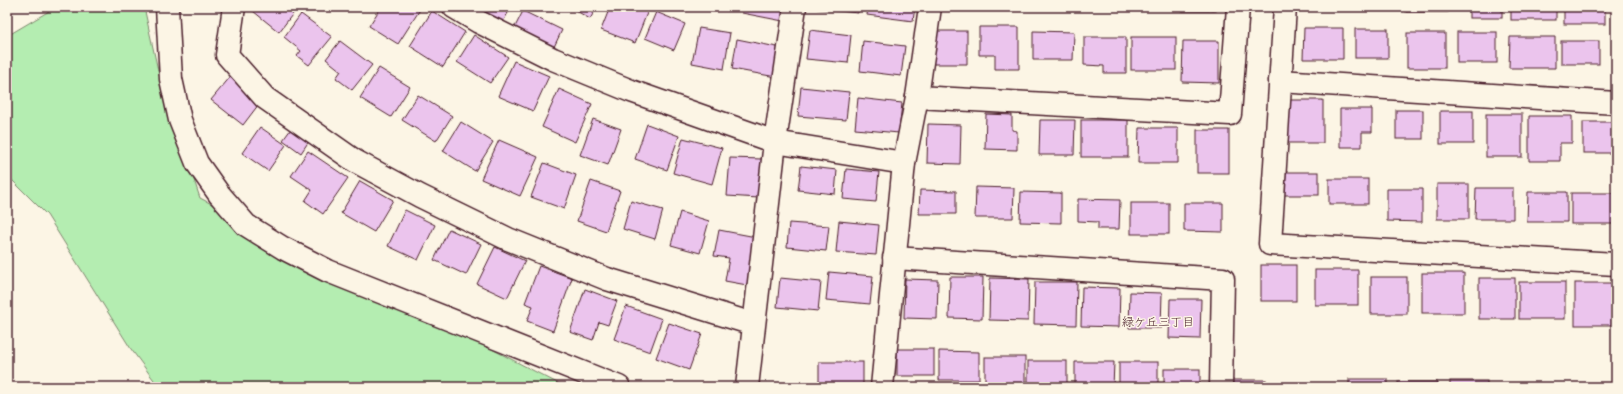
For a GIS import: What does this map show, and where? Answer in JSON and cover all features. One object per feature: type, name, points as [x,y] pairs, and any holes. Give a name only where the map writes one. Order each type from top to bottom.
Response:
[{"type":"street","points":[[167,7],[171,79],[180,120],[197,163],[246,225],[282,248],[328,271],[619,387]]},
{"type":"street","points":[[234,7],[227,54],[264,98],[355,161],[420,196],[508,239],[608,280],[753,324]]},
{"type":"street","points":[[454,7],[479,22],[553,59],[631,91],[775,142],[904,163]]},
{"type":"street","points":[[747,387],[775,142],[795,7]]},
{"type":"street","points":[[882,387],[904,163],[917,97],[930,7]]},
{"type":"street","points":[[917,97],[1230,114],[1238,7]]},
{"type":"street","points":[[1285,7],[1270,244],[1616,264]]},
{"type":"street","points":[[1280,81],[1616,103]]},
{"type":"street","points":[[894,258],[1223,279],[1221,387]]},
{"type":"green space","points":[[56,7],[144,7],[159,75],[200,198],[565,387],[159,387],[131,349],[47,215],[7,175],[7,36]]},
{"type":"building","points":[[248,7],[298,7],[279,32]]},
{"type":"building","points":[[381,7],[421,8],[398,44],[369,26]]},
{"type":"building","points":[[473,7],[511,7],[502,24]]},
{"type":"building","points":[[570,7],[597,7],[590,19]]},
{"type":"building","points":[[610,7],[649,8],[635,43],[601,30]]},
{"type":"building","points":[[743,7],[785,7],[783,21],[742,13]]},
{"type":"building","points":[[811,7],[859,7],[858,13]]},
{"type":"building","points":[[868,7],[915,7],[913,21],[867,15]]},
{"type":"building","points":[[1182,7],[1216,7],[1216,11],[1182,11]]},
{"type":"building","points":[[1357,7],[1397,7],[1397,9],[1357,9]]},
{"type":"building","points":[[1406,7],[1448,7],[1448,12],[1406,12]]},
{"type":"building","points":[[1469,7],[1502,7],[1502,18],[1469,18]]},
{"type":"building","points":[[1511,7],[1556,7],[1556,20],[1511,20]]},
{"type":"building","points":[[1564,7],[1605,7],[1605,24],[1564,24]]},
{"type":"building","points":[[432,11],[465,32],[443,67],[410,46]]},
{"type":"building","points":[[523,11],[562,30],[553,49],[514,29]]},
{"type":"building","points":[[656,12],[685,24],[674,50],[645,38]]},
{"type":"building","points":[[301,14],[332,37],[309,65],[297,56],[301,51],[284,37]]},
{"type":"building","points":[[979,27],[1019,27],[1019,69],[995,69],[995,55],[979,55]]},
{"type":"building","points":[[699,28],[730,33],[724,69],[692,63]]},
{"type":"building","points":[[1304,28],[1343,28],[1343,59],[1303,59]]},
{"type":"building","points":[[1355,29],[1388,29],[1388,58],[1355,58]]},
{"type":"building","points":[[810,30],[851,35],[848,63],[806,59]]},
{"type":"building","points":[[933,31],[967,31],[967,64],[933,64]]},
{"type":"building","points":[[1033,31],[1074,32],[1073,60],[1033,60]]},
{"type":"building","points":[[1457,32],[1497,32],[1497,63],[1457,63]]},
{"type":"building","points":[[1407,33],[1445,33],[1445,68],[1407,68]]},
{"type":"building","points":[[474,35],[508,57],[490,83],[457,62]]},
{"type":"building","points":[[1084,37],[1126,37],[1126,73],[1104,73],[1104,66],[1084,65]]},
{"type":"building","points":[[1131,37],[1176,37],[1176,70],[1131,70]]},
{"type":"building","points":[[1510,37],[1555,37],[1555,68],[1509,68]]},
{"type":"building","points":[[737,39],[782,48],[776,77],[732,69]]},
{"type":"building","points":[[340,41],[372,65],[352,90],[336,78],[341,71],[326,59]]},
{"type":"building","points":[[863,41],[905,46],[901,76],[860,71]]},
{"type":"building","points":[[1183,41],[1219,41],[1219,83],[1182,82]]},
{"type":"building","points":[[1561,41],[1599,41],[1599,64],[1561,64]]},
{"type":"building","points":[[1614,45],[1616,45],[1616,72],[1614,72]]},
{"type":"building","points":[[514,61],[549,76],[533,111],[498,96]]},
{"type":"building","points":[[379,68],[410,87],[391,117],[360,98]]},
{"type":"building","points":[[231,76],[262,100],[243,125],[211,100]]},
{"type":"building","points":[[801,87],[849,92],[846,120],[798,116]]},
{"type":"building","points":[[559,89],[592,104],[575,142],[542,127]]},
{"type":"building","points":[[418,95],[452,116],[436,141],[402,120]]},
{"type":"building","points":[[858,98],[902,103],[899,133],[855,129]]},
{"type":"building","points":[[1285,100],[1323,100],[1323,143],[1285,143]]},
{"type":"building","points":[[1340,109],[1372,109],[1372,132],[1362,132],[1362,147],[1340,147]]},
{"type":"building","points":[[1396,110],[1423,110],[1423,139],[1396,139]]},
{"type":"building","points":[[1440,111],[1473,111],[1473,144],[1440,144]]},
{"type":"building","points":[[986,114],[1012,115],[1012,130],[1017,131],[1017,150],[985,149]]},
{"type":"building","points":[[1486,114],[1522,114],[1522,157],[1486,157]]},
{"type":"building","points":[[1529,116],[1572,116],[1572,143],[1560,143],[1560,161],[1529,161]]},
{"type":"building","points":[[593,119],[621,129],[608,165],[580,155]]},
{"type":"building","points":[[1040,120],[1075,120],[1074,155],[1039,155]]},
{"type":"building","points":[[1081,120],[1128,120],[1128,157],[1081,157]]},
{"type":"building","points":[[461,122],[493,142],[475,171],[443,151]]},
{"type":"building","points":[[1583,122],[1616,122],[1616,153],[1583,153]]},
{"type":"building","points":[[647,124],[679,136],[667,170],[635,159]]},
{"type":"building","points":[[928,124],[961,125],[960,164],[927,163]]},
{"type":"building","points":[[260,127],[286,145],[268,171],[242,153]]},
{"type":"building","points":[[1139,128],[1178,128],[1178,163],[1138,163]]},
{"type":"building","points":[[291,129],[309,141],[301,153],[283,140]]},
{"type":"building","points":[[1197,130],[1229,130],[1229,173],[1197,173]]},
{"type":"building","points":[[683,138],[722,148],[712,184],[673,173]]},
{"type":"building","points":[[499,140],[538,157],[520,196],[481,179]]},
{"type":"building","points":[[308,151],[348,178],[323,214],[305,201],[312,190],[291,176]]},
{"type":"building","points":[[730,158],[762,159],[759,198],[727,196]]},
{"type":"building","points":[[544,163],[576,175],[564,209],[531,197]]},
{"type":"building","points":[[801,166],[837,170],[835,194],[798,190]]},
{"type":"building","points":[[846,169],[879,172],[876,202],[843,199]]},
{"type":"building","points":[[1284,172],[1319,172],[1319,195],[1284,195]]},
{"type":"building","points":[[1329,179],[1368,179],[1368,204],[1329,204]]},
{"type":"building","points":[[360,181],[393,200],[374,232],[341,213]]},
{"type":"building","points":[[591,181],[620,191],[606,231],[577,221]]},
{"type":"building","points":[[1437,184],[1469,184],[1469,219],[1437,219]]},
{"type":"building","points":[[976,187],[1014,188],[1013,218],[975,218]]},
{"type":"building","points":[[1476,188],[1513,188],[1513,219],[1475,219]]},
{"type":"building","points":[[1387,189],[1422,189],[1422,222],[1387,221]]},
{"type":"building","points":[[920,190],[956,191],[956,214],[919,214]]},
{"type":"building","points":[[1021,192],[1061,193],[1061,223],[1020,222]]},
{"type":"building","points":[[1528,192],[1567,192],[1567,222],[1527,222]]},
{"type":"building","points":[[1571,193],[1616,193],[1616,224],[1571,224]]},
{"type":"building","points":[[1078,199],[1120,200],[1119,229],[1098,229],[1098,222],[1078,221]]},
{"type":"building","points":[[631,201],[663,210],[655,239],[623,229]]},
{"type":"building","points":[[1131,203],[1169,203],[1169,234],[1131,234]]},
{"type":"building","points":[[1184,203],[1223,203],[1223,232],[1184,231]]},
{"type":"building","points":[[405,210],[435,225],[418,260],[388,246]]},
{"type":"building","points":[[680,212],[709,221],[700,253],[671,245]]},
{"type":"building","points":[[839,221],[879,225],[876,255],[836,252]]},
{"type":"building","points":[[789,223],[829,226],[826,251],[787,247]]},
{"type":"building","points":[[449,229],[481,244],[466,275],[434,260]]},
{"type":"building","points":[[719,230],[756,237],[747,285],[725,281],[729,258],[714,256]]},
{"type":"building","points":[[495,247],[525,261],[507,298],[477,284]]},
{"type":"building","points":[[1261,265],[1296,265],[1296,301],[1261,301]]},
{"type":"building","points":[[539,266],[572,278],[553,331],[527,321],[533,306],[525,303]]},
{"type":"building","points":[[1315,270],[1358,270],[1358,305],[1315,305]]},
{"type":"building","points":[[829,272],[873,276],[870,304],[826,300]]},
{"type":"building","points":[[1422,273],[1464,273],[1464,313],[1422,313]]},
{"type":"building","points":[[950,277],[983,277],[982,319],[949,318]]},
{"type":"building","points":[[1371,277],[1407,277],[1407,314],[1371,314]]},
{"type":"building","points":[[780,278],[821,282],[818,311],[777,307]]},
{"type":"building","points":[[990,278],[1029,279],[1028,321],[989,320]]},
{"type":"building","points":[[1479,278],[1515,278],[1515,319],[1479,319]]},
{"type":"building","points":[[905,279],[938,280],[937,319],[904,318]]},
{"type":"building","points":[[1035,282],[1077,282],[1076,325],[1034,324]]},
{"type":"building","points":[[1519,282],[1565,282],[1565,319],[1519,319]]},
{"type":"building","points":[[1575,283],[1612,283],[1612,325],[1575,325]]},
{"type":"building","points":[[1082,287],[1120,288],[1119,327],[1081,326]]},
{"type":"building","points":[[585,289],[617,301],[608,325],[599,322],[593,340],[570,332]]},
{"type":"building","points":[[1130,292],[1162,293],[1161,328],[1129,328]]},
{"type":"building","points":[[1170,299],[1201,299],[1200,339],[1169,338]]},
{"type":"building","points":[[626,306],[662,319],[650,352],[614,339]]},
{"type":"building","points":[[669,323],[702,334],[689,370],[656,358]]},
{"type":"building","points":[[897,349],[934,349],[934,376],[897,376]]},
{"type":"building","points":[[939,351],[979,352],[979,380],[939,380]]},
{"type":"building","points":[[985,357],[1025,357],[1025,385],[985,385]]},
{"type":"building","points":[[1028,361],[1067,361],[1067,387],[1028,387]]},
{"type":"building","points":[[819,362],[863,362],[863,387],[819,387]]},
{"type":"building","points":[[1075,362],[1114,362],[1113,387],[1075,387]]},
{"type":"building","points":[[1119,362],[1158,362],[1158,387],[1119,387]]},
{"type":"building","points":[[1164,369],[1200,369],[1200,387],[1164,387]]},
{"type":"building","points":[[1349,379],[1388,379],[1388,387],[1349,387]]},
{"type":"building","points":[[1231,380],[1266,380],[1266,387],[1231,387]]},
{"type":"building","points":[[1450,381],[1487,381],[1487,387],[1450,387]]},
{"type":"building","points":[[1398,382],[1437,382],[1437,387],[1398,387]]},
{"type":"building","points":[[1531,386],[1531,387],[1494,387]]},
{"type":"district","name":"緑ケ丘三丁目","points":[[1158,321]]}]
